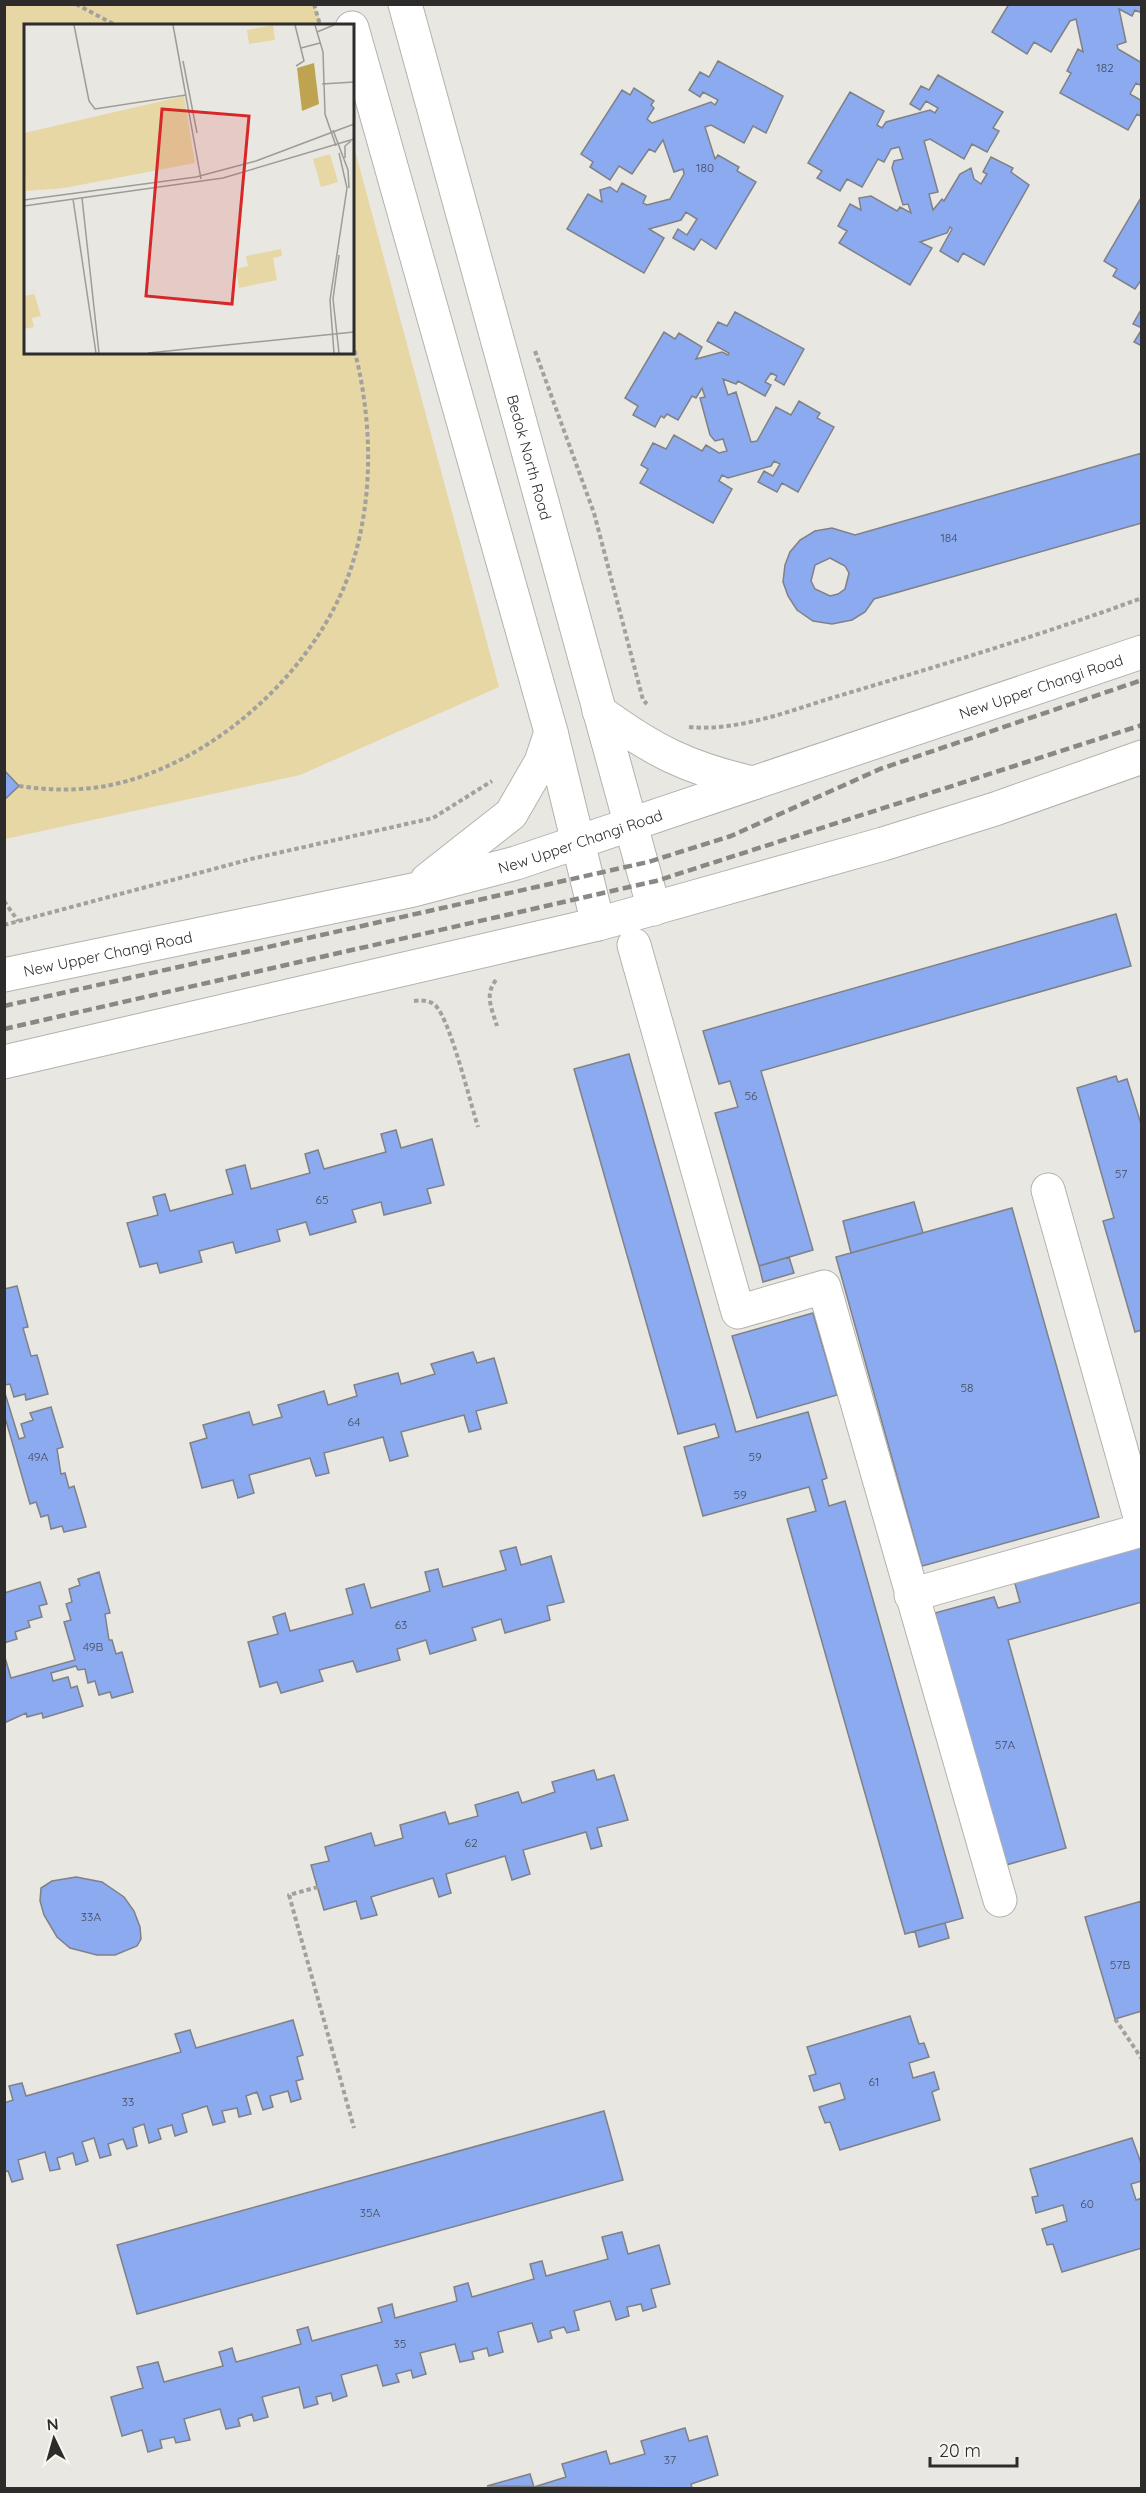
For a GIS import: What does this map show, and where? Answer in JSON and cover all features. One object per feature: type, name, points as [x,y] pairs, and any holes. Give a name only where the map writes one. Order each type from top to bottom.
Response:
[{"type":"main road","points":[[346,4],[351,24]]},
{"type":"main road","name":"Bedok North Road","points":[[405,4],[654,909]]},
{"type":"main road","points":[[354,34],[551,732],[598,924]]},
{"type":"main road","name":"New Upper Changi Road","points":[[4,975],[413,890],[516,863],[1142,652]]},
{"type":"main road","points":[[599,711],[652,748],[681,762],[720,776],[753,783]]},
{"type":"main road","points":[[413,890],[511,814],[541,762],[551,732]]},
{"type":"main road","points":[[4,1062],[598,924],[906,837],[1142,758]]},
{"type":"main road","points":[[634,945],[738,1312],[824,1287],[1000,1900]]},
{"type":"main road","points":[[1048,1190],[1142,1524]]},
{"type":"main road","points":[[911,1595],[1142,1530]]},
{"type":"path","points":[[76,4],[111,24]]},
{"type":"path","points":[[315,4],[320,24]]},
{"type":"path","points":[[18,786],[58,790],[102,787],[142,776],[181,759],[217,738],[250,712],[308,650],[331,613],[348,576],[359,536],[366,495],[368,433],[363,391],[354,350]]},
{"type":"path","points":[[594,513],[643,700],[649,706]]},
{"type":"path","points":[[681,724],[690,728],[718,727],[759,719],[973,656],[1142,598]]},
{"type":"path","points":[[4,925],[251,859],[432,818],[478,792],[498,776]]},
{"type":"path","points":[[4,901],[9,905],[18,921]]},
{"type":"path","points":[[406,1001],[424,1000],[435,1005],[446,1022],[478,1127]]},
{"type":"path","points":[[318,1887],[289,1895],[354,2128]]},
{"type":"path","points":[[1115,2019],[1142,2059]]},
{"type":"shaded area","points":[[5,5],[315,5],[321,24],[24,24],[24,354],[354,354],[354,147],[499,687],[300,775],[5,839]]},
{"type":"building","points":[[1009,4],[1142,4],[1142,13],[1135,10],[1132,16],[1119,9],[1126,42],[1117,45],[1118,49],[1142,63],[1142,86],[1136,83],[1130,94],[1142,101],[1142,117],[1137,114],[1128,130],[1060,93],[1071,73],[1067,71],[1078,49],[1083,52],[1076,19],[1070,21],[1051,52],[1034,42],[1027,54],[992,32]]},
{"type":"building","points":[[718,61],[783,96],[766,133],[753,126],[744,143],[711,125],[705,127],[715,159],[718,155],[739,167],[737,171],[756,182],[716,249],[701,239],[694,250],[673,238],[678,229],[687,235],[697,219],[686,212],[681,220],[649,229],[664,238],[644,273],[567,229],[588,194],[602,202],[600,190],[610,187],[617,192],[622,183],[646,196],[643,203],[647,205],[670,199],[684,174],[683,169],[674,172],[663,140],[655,152],[649,149],[632,174],[619,166],[610,180],[590,167],[593,162],[581,154],[622,90],[630,95],[634,88],[654,101],[651,105],[654,108],[647,119],[652,123],[711,102],[715,105],[718,100],[703,92],[700,97],[689,90],[700,72],[709,77]]},
{"type":"building","points":[[938,75],[1003,112],[993,128],[999,131],[987,152],[972,144],[964,159],[930,139],[924,141],[938,192],[929,194],[933,210],[942,199],[944,201],[960,174],[971,168],[974,179],[981,184],[987,174],[983,172],[991,157],[1013,168],[1011,172],[1029,185],[984,265],[963,253],[958,262],[940,251],[952,229],[950,227],[947,233],[920,242],[932,248],[910,285],[839,243],[847,231],[838,226],[850,204],[861,210],[859,198],[871,196],[897,211],[900,207],[911,213],[908,204],[903,205],[892,168],[894,161],[903,159],[899,147],[891,149],[884,162],[878,159],[862,187],[847,179],[840,191],[817,178],[822,171],[808,163],[850,92],[884,111],[877,125],[882,128],[886,122],[930,110],[935,113],[938,108],[926,101],[920,110],[910,104],[921,86],[929,90]]},
{"type":"building","points":[[1142,196],[1142,279],[1135,289],[1113,276],[1117,269],[1104,261]]},
{"type":"building","points":[[1142,308],[1142,328],[1133,324]]},
{"type":"building","points":[[735,312],[804,349],[784,385],[775,380],[777,376],[771,373],[765,382],[771,385],[765,396],[738,381],[736,384],[723,379],[728,395],[736,392],[751,442],[757,441],[776,407],[791,415],[799,401],[820,413],[817,418],[834,427],[798,492],[782,483],[777,492],[758,482],[764,471],[773,476],[780,464],[774,461],[771,466],[728,478],[722,475],[719,481],[732,489],[713,523],[640,483],[648,469],[641,465],[653,443],[666,449],[674,435],[702,451],[706,445],[719,453],[727,451],[723,439],[715,441],[710,435],[700,398],[705,397],[702,388],[696,398],[692,396],[678,420],[667,414],[664,418],[661,416],[655,427],[633,415],[638,406],[625,398],[664,332],[675,339],[679,333],[702,347],[696,359],[722,352],[728,355],[729,353],[707,341],[718,322],[727,326]]},
{"type":"building","points":[[1142,329],[1142,346],[1134,342]]},
{"type":"building","points":[[1142,453],[1142,523],[874,599],[865,612],[852,620],[832,624],[813,621],[797,610],[783,582],[785,565],[790,552],[800,540],[815,531],[832,528],[855,535]],"holes":[[[830,558],[845,566],[849,573],[845,589],[830,596],[815,589],[811,581],[815,565]]]},
{"type":"building","points":[[4,770],[19,786],[4,800]]},
{"type":"building","points":[[1116,914],[1131,966],[761,1071],[813,1250],[759,1266],[715,1113],[738,1107],[730,1081],[719,1084],[703,1031]]},
{"type":"building","points":[[629,1054],[736,1432],[808,1412],[827,1478],[822,1480],[829,1506],[845,1501],[963,1918],[905,1934],[787,1519],[816,1511],[809,1487],[703,1516],[684,1447],[719,1437],[715,1424],[678,1434],[574,1069]]},
{"type":"building","points":[[1116,1076],[1118,1082],[1127,1079],[1142,1127],[1142,1330],[1135,1332],[1103,1221],[1114,1218],[1077,1088]]},
{"type":"building","points":[[396,1130],[401,1148],[432,1139],[444,1185],[427,1189],[431,1203],[384,1215],[381,1202],[352,1210],[356,1222],[310,1235],[306,1222],[277,1230],[280,1241],[236,1253],[233,1242],[199,1251],[202,1262],[160,1273],[157,1263],[140,1267],[127,1223],[158,1215],[153,1197],[165,1194],[170,1211],[233,1194],[226,1170],[245,1165],[251,1189],[310,1173],[305,1154],[318,1150],[324,1169],[386,1152],[381,1134]]},
{"type":"building","points":[[914,1202],[923,1233],[851,1253],[843,1221]]},
{"type":"building","points":[[1012,1208],[1099,1517],[922,1566],[836,1257]]},
{"type":"building","points":[[789,1257],[794,1273],[763,1282],[759,1266]]},
{"type":"building","points":[[17,1286],[28,1327],[23,1328],[31,1356],[37,1355],[48,1394],[26,1400],[25,1394],[14,1397],[10,1384],[4,1385],[4,1289]]},
{"type":"building","points":[[813,1313],[837,1395],[757,1418],[732,1336]]},
{"type":"building","points":[[473,1352],[477,1363],[494,1358],[507,1403],[476,1411],[481,1429],[469,1432],[464,1415],[401,1432],[408,1456],[390,1461],[383,1437],[324,1453],[329,1473],[316,1476],[310,1458],[249,1475],[254,1493],[238,1498],[233,1480],[202,1488],[190,1443],[207,1438],[203,1425],[249,1412],[253,1425],[282,1417],[278,1405],[324,1391],[328,1405],[357,1396],[354,1385],[398,1373],[401,1384],[435,1374],[431,1364]]},
{"type":"building","points":[[4,1390],[19,1439],[25,1437],[21,1424],[33,1420],[30,1413],[51,1407],[63,1447],[57,1449],[61,1474],[65,1473],[69,1488],[74,1486],[86,1527],[64,1532],[62,1526],[51,1529],[48,1515],[41,1517],[36,1502],[30,1504],[4,1414]]},
{"type":"building","points":[[1142,1544],[1142,1602],[1008,1640],[1066,1848],[1006,1865],[935,1613],[994,1597],[998,1608],[1020,1602],[1014,1580]]},
{"type":"building","points":[[516,1547],[521,1565],[551,1556],[564,1602],[547,1606],[550,1620],[505,1633],[501,1619],[472,1628],[476,1640],[430,1654],[426,1640],[397,1649],[400,1660],[357,1672],[353,1661],[319,1670],[323,1681],[281,1693],[277,1682],[260,1687],[248,1642],[278,1634],[273,1617],[285,1613],[290,1631],[353,1614],[346,1589],[364,1584],[371,1608],[430,1591],[425,1572],[438,1569],[443,1587],[506,1570],[500,1551]]},
{"type":"building","points":[[99,1572],[110,1613],[105,1614],[109,1640],[112,1640],[116,1654],[122,1652],[133,1692],[112,1698],[110,1692],[99,1695],[95,1681],[88,1683],[85,1669],[78,1670],[76,1666],[51,1673],[53,1681],[68,1677],[71,1688],[77,1686],[83,1706],[43,1718],[42,1713],[27,1717],[26,1713],[4,1723],[4,1654],[11,1678],[75,1660],[64,1622],[71,1620],[66,1604],[72,1602],[69,1589],[80,1585],[78,1579]]},
{"type":"building","points":[[40,1582],[47,1604],[39,1606],[42,1617],[28,1621],[30,1627],[15,1632],[17,1639],[4,1643],[4,1593]]},
{"type":"building","points":[[594,1770],[597,1780],[614,1775],[628,1820],[597,1828],[602,1846],[591,1849],[586,1832],[523,1850],[530,1874],[512,1880],[505,1856],[446,1874],[451,1893],[439,1897],[433,1878],[371,1897],[377,1915],[361,1919],[356,1901],[324,1910],[311,1865],[329,1861],[325,1847],[371,1833],[375,1846],[403,1838],[400,1825],[445,1812],[449,1824],[478,1816],[475,1805],[518,1792],[522,1803],[555,1792],[552,1782]]},
{"type":"building","points":[[76,1877],[102,1882],[124,1897],[134,1911],[140,1927],[141,1939],[137,1946],[115,1955],[97,1955],[70,1948],[57,1937],[44,1915],[40,1901],[41,1888],[52,1881]]},
{"type":"building","points":[[1142,1901],[1142,2011],[1115,2019],[1085,1917]]},
{"type":"building","points":[[945,1923],[949,1938],[919,1947],[915,1931]]},
{"type":"building","points":[[910,2016],[919,2044],[924,2043],[929,2057],[909,2063],[913,2078],[934,2072],[939,2089],[932,2092],[940,2120],[840,2150],[830,2122],[825,2123],[819,2107],[845,2099],[840,2083],[814,2091],[809,2076],[816,2074],[807,2047]]},
{"type":"building","points":[[293,2020],[303,2055],[297,2057],[303,2079],[296,2081],[301,2099],[291,2102],[288,2091],[270,2096],[273,2107],[263,2110],[257,2092],[246,2096],[251,2114],[239,2117],[237,2108],[222,2111],[225,2122],[213,2125],[207,2106],[182,2114],[187,2132],[175,2136],[172,2125],[158,2129],[161,2139],[149,2143],[144,2124],[133,2128],[137,2146],[127,2149],[123,2139],[108,2144],[111,2155],[100,2158],[94,2138],[82,2142],[88,2161],[76,2165],[73,2153],[57,2158],[60,2169],[50,2171],[45,2152],[18,2160],[23,2179],[12,2182],[8,2171],[4,2172],[4,2103],[13,2100],[9,2086],[22,2083],[26,2096],[181,2052],[175,2034],[190,2030],[196,2048]]},
{"type":"building","points":[[604,2111],[623,2180],[137,2314],[117,2245]]},
{"type":"building","points":[[1132,2138],[1142,2166],[1142,2181],[1131,2184],[1136,2200],[1142,2198],[1142,2248],[1062,2272],[1053,2244],[1047,2245],[1042,2229],[1067,2221],[1063,2205],[1036,2213],[1032,2197],[1038,2196],[1030,2169]]},
{"type":"building","points":[[622,2232],[628,2254],[659,2245],[670,2284],[651,2289],[656,2307],[643,2311],[641,2304],[627,2307],[629,2316],[616,2320],[610,2301],[574,2311],[579,2330],[567,2333],[564,2327],[550,2331],[552,2338],[538,2342],[532,2323],[498,2332],[503,2352],[489,2356],[487,2348],[472,2352],[474,2359],[460,2362],[455,2344],[420,2353],[426,2374],[413,2378],[411,2370],[396,2374],[399,2382],[383,2386],[377,2365],[341,2375],[347,2396],[333,2401],[331,2393],[316,2397],[318,2404],[304,2408],[299,2387],[262,2397],[268,2417],[254,2421],[252,2414],[238,2419],[240,2426],[226,2429],[220,2409],[184,2419],[190,2440],[176,2443],[174,2437],[160,2440],[162,2448],[148,2452],[142,2430],[122,2436],[111,2397],[143,2388],[137,2367],[158,2362],[164,2382],[223,2366],[219,2352],[232,2348],[236,2362],[301,2344],[297,2330],[308,2327],[312,2341],[382,2322],[378,2308],[392,2304],[395,2318],[457,2301],[454,2287],[468,2283],[472,2297],[534,2279],[530,2264],[542,2261],[546,2276],[608,2259],[602,2237]]},
{"type":"building","points":[[685,2428],[689,2441],[707,2436],[718,2475],[691,2484],[692,2488],[536,2486],[566,2477],[562,2464],[606,2451],[610,2464],[645,2454],[641,2441]]},
{"type":"building","points":[[530,2474],[534,2486],[487,2486]]},
{"type":"railway","points":[[4,1006],[648,862],[731,836],[880,769],[1142,680]]},
{"type":"railway","points":[[4,1029],[656,881],[1142,725]]}]
